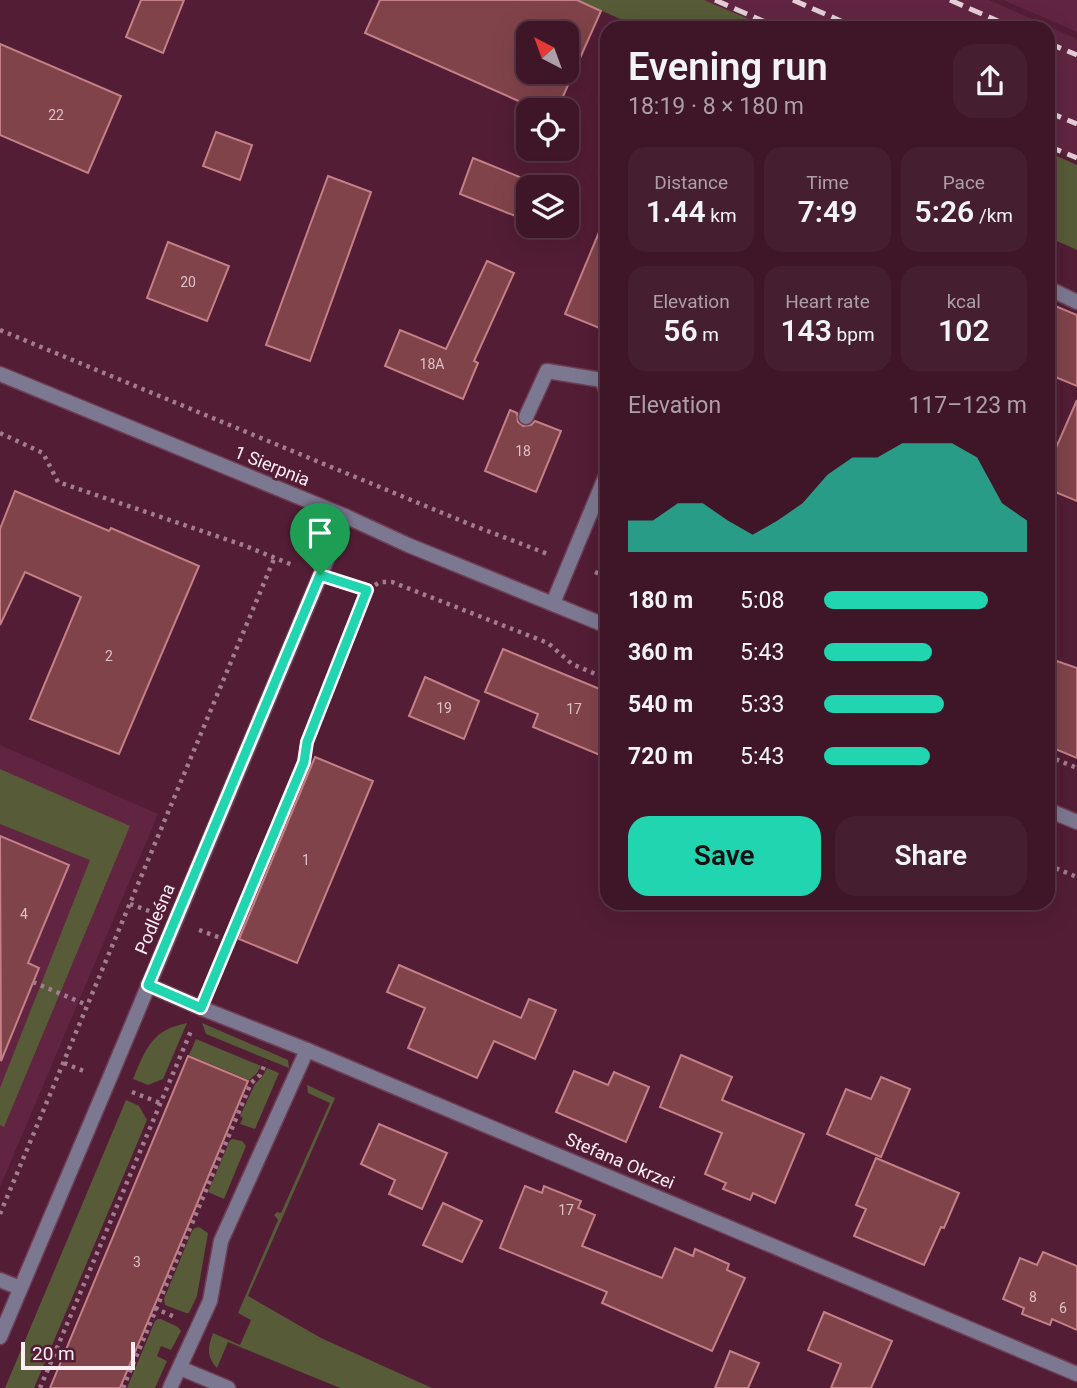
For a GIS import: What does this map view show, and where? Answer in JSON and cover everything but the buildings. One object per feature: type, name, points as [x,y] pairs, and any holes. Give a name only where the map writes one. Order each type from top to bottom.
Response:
[{"type":"street","points":[[1055,291],[1077,302]]},
{"type":"street","points":[[527,417],[547,371],[600,380]]},
{"type":"street","name":"1 Sierpnia","points":[[0,373],[600,623]]},
{"type":"street","points":[[552,603],[600,491]]},
{"type":"street","name":"Podleśna","points":[[0,1337],[345,516]]},
{"type":"street","points":[[1055,813],[1077,822]]},
{"type":"street","name":"Stefana Okrzei","points":[[148,985],[1077,1374]]},
{"type":"street","points":[[170,1388],[210,1301],[221,1241],[307,1050]]},
{"type":"street","points":[[0,1280],[20,1288]]},
{"type":"street","points":[[180,1368],[228,1388]]},
{"type":"path","points":[[0,330],[457,519],[600,574]]},
{"type":"path","points":[[0,433],[43,453],[58,482],[367,590]]},
{"type":"path","points":[[0,1214],[274,559]]},
{"type":"path","points":[[40,1388],[304,762],[307,742],[367,590],[380,582],[391,582],[548,643],[572,664],[600,676]]},
{"type":"path","points":[[1055,759],[1077,768]]},
{"type":"path","points":[[1055,869],[1077,877]]},
{"type":"path","points":[[33,982],[87,1005]]},
{"type":"path","points":[[123,1388],[251,1083],[260,1075],[266,1062]]},
{"type":"shaded area","points":[[704,0],[989,0],[1036,21],[754,21]]},
{"type":"shaded area","points":[[1003,0],[1077,0],[1077,32]]},
{"type":"shaded area","points":[[1055,29],[1077,39],[1077,159],[1055,150]]},
{"type":"shaded area","points":[[0,745],[158,814],[0,1187]]},
{"type":"green space","points":[[577,0],[704,0],[754,21],[625,21]]},
{"type":"green space","points":[[1055,155],[1077,165],[1077,250],[1055,240]]},
{"type":"green space","points":[[0,769],[130,826],[4,1127],[0,1125],[0,1088],[90,860],[0,824]]},
{"type":"green space","points":[[187,1023],[163,1079],[148,1085],[133,1079],[152,1042],[166,1030]]},
{"type":"green space","points":[[202,1023],[288,1060],[289,1068],[206,1034]]},
{"type":"green space","points":[[196,1039],[261,1066],[249,1080],[189,1055]]},
{"type":"green space","points":[[267,1068],[279,1073],[255,1129],[240,1124],[243,1118],[240,1116],[255,1084]]},
{"type":"green space","points":[[307,1085],[335,1098],[248,1296],[321,1338],[432,1388],[340,1388],[228,1342],[217,1368],[211,1359],[209,1347],[213,1333],[240,1345],[251,1320],[238,1313],[278,1220],[274,1215],[281,1213],[330,1103],[308,1093]]},
{"type":"green space","points":[[126,1100],[139,1106],[147,1120],[34,1388],[5,1388]]},
{"type":"green space","points":[[230,1140],[242,1141],[246,1146],[224,1199],[208,1192]]},
{"type":"green space","points":[[199,1227],[208,1233],[197,1296],[189,1313],[186,1313],[165,1305],[164,1299],[192,1231]]},
{"type":"green space","points":[[158,1319],[178,1327],[181,1331],[171,1350],[161,1346],[157,1356],[167,1361],[155,1388],[127,1388],[155,1321]]},
{"type":"railway","points":[[715,0],[763,21]]},
{"type":"railway","points":[[793,0],[841,21]]},
{"type":"railway","points":[[950,0],[998,21]]},
{"type":"railway","points":[[1055,46],[1077,55]]},
{"type":"railway","points":[[1055,115],[1077,124]]},
{"type":"railway","points":[[1055,149],[1077,158]]},
{"type":"route","points":[[320,575],[367,590],[307,742],[304,762],[201,1008],[148,985],[320,575]]}]
